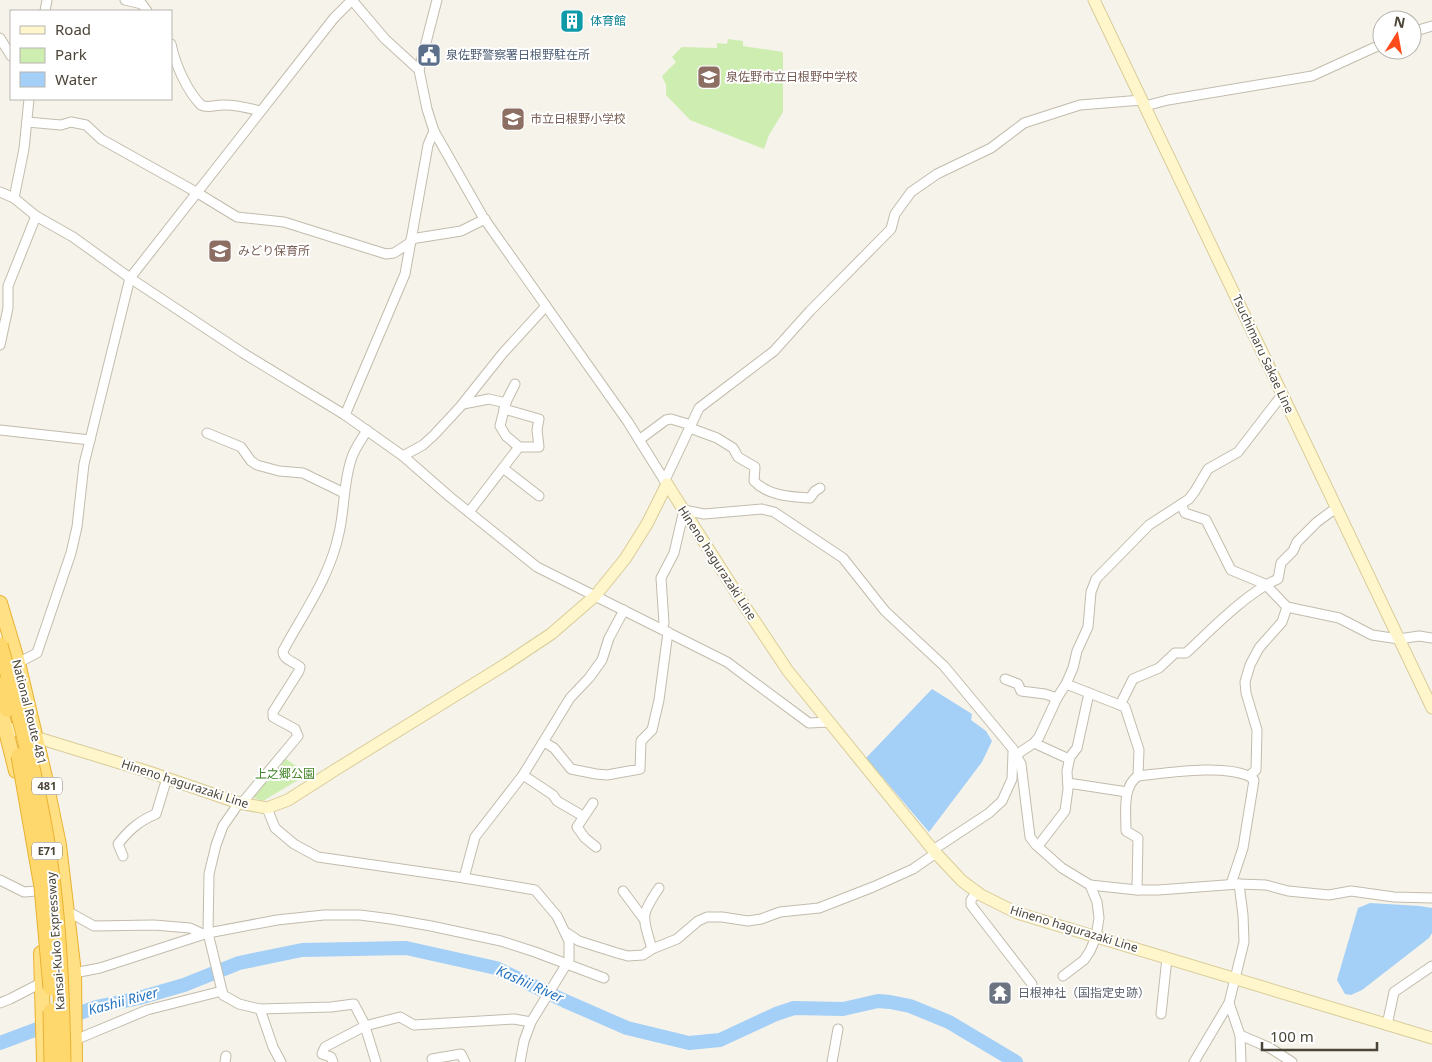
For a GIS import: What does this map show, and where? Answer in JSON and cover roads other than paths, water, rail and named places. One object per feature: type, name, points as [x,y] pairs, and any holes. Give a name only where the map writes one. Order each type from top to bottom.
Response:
[{"type":"highway","name":"National Route 481","points":[[0,602],[18,663],[59,845],[74,973],[75,1062]]},
{"type":"highway","name":"Kansai-Kuko Expressway","points":[[0,645],[37,788],[53,886],[60,964],[63,1062]]},
{"type":"highway","name":"Kansai-Kuko Expressway","points":[[0,685],[15,734],[42,887],[51,998],[46,1058]]},
{"type":"highway","name":"481","points":[[0,707],[3,729],[22,793],[36,891],[43,982],[46,1058]]},
{"type":"main road","name":"Tsuchimaru Sakae Line","points":[[1094,0],[1432,708]]},
{"type":"main road","name":"Hineno hagurazaki Line","points":[[666,482],[788,670],[935,852],[962,881],[998,904],[1017,913],[1432,1038]]},
{"type":"main road","name":"Hineno hagurazaki Line","points":[[3,729],[167,778],[240,803],[267,808],[288,800],[551,634],[595,596],[625,559],[647,524],[666,482]]},
{"type":"street","points":[[125,0],[142,4],[146,10]]},
{"type":"street","points":[[18,663],[37,653],[71,553],[77,527],[84,464],[130,278],[334,18],[352,0],[385,39],[419,70]]},
{"type":"street","points":[[437,0],[419,70],[423,93],[434,131],[485,219],[639,440],[666,482]]},
{"type":"street","points":[[0,38],[10,54]]},
{"type":"street","points":[[666,482],[690,426],[700,408],[774,351],[810,310],[891,229],[895,214],[911,192],[937,174],[990,148],[1024,123],[1080,105],[1143,103],[1168,100],[1312,76],[1372,49]]},
{"type":"street","points":[[172,50],[174,63],[201,105],[209,107],[218,104],[260,111]]},
{"type":"street","points":[[14,198],[24,149],[29,100]]},
{"type":"street","points":[[27,122],[61,124],[71,122],[86,125],[102,138],[237,217],[284,222],[386,254],[394,253],[411,240],[461,231],[485,219]]},
{"type":"street","points":[[345,415],[405,274],[428,145],[434,131]]},
{"type":"street","points":[[0,192],[14,198],[36,216],[73,237],[130,278],[243,353],[367,430],[403,456],[537,567],[727,662],[809,723],[829,722]]},
{"type":"street","points":[[0,345],[8,308],[8,286],[36,216]]},
{"type":"street","points":[[403,456],[428,440],[463,404],[503,352],[546,306]]},
{"type":"street","points":[[463,404],[489,399],[505,406],[539,419],[537,430],[539,447],[519,447],[506,436],[500,426],[505,406],[515,384]]},
{"type":"street","points":[[1014,752],[1034,743],[1039,737],[1057,698],[1066,684],[1073,668],[1077,651],[1088,627],[1091,592],[1096,579],[1149,525],[1189,499],[1208,469],[1238,452],[1282,395]]},
{"type":"street","points":[[639,440],[666,420],[671,419],[717,438],[733,448],[738,457],[755,467],[754,481],[758,486],[768,491],[792,497],[810,498],[815,490],[820,488]]},
{"type":"street","points":[[0,430],[90,440]]},
{"type":"street","points":[[367,430],[352,456],[344,494],[339,533],[331,560],[317,593],[283,650],[283,656],[300,667],[273,712],[273,717],[295,729],[298,736],[240,803],[223,826],[209,874],[206,933],[223,995],[239,1004],[260,1009],[287,1010],[354,1004],[365,1026],[376,1062]]},
{"type":"street","points":[[207,433],[241,447],[251,462],[257,465],[279,471],[303,473],[344,494]]},
{"type":"street","points":[[469,512],[519,447]]},
{"type":"street","points":[[504,468],[539,496]]},
{"type":"street","points":[[762,508],[768,491]]},
{"type":"street","points":[[1181,504],[1186,513],[1206,520],[1231,570],[1265,584],[1287,608],[1339,618],[1372,635],[1399,638],[1419,636],[1432,638]]},
{"type":"street","points":[[544,742],[554,748],[572,769],[607,775],[640,769],[641,740],[652,730],[658,700],[665,630],[661,578],[674,553],[684,510],[704,514],[762,508],[774,512],[843,558],[885,611],[944,666],[1014,752],[1020,764],[1030,837],[1062,868],[1090,885],[1137,890],[1235,884],[1266,885],[1288,892],[1329,895],[1351,891],[1432,898]]},
{"type":"street","points":[[1120,705],[1133,679],[1159,668],[1175,653],[1186,653],[1265,584],[1278,579],[1281,563],[1293,551],[1297,542],[1316,522],[1336,508]]},
{"type":"street","points":[[1249,776],[1256,770],[1256,730],[1245,682],[1250,665],[1259,648],[1282,622],[1287,608]]},
{"type":"street","points":[[464,878],[475,837],[522,775],[570,698],[589,678],[602,660],[609,638],[624,610]]},
{"type":"street","points":[[1005,679],[1018,684],[1020,691],[1045,694],[1057,698]]},
{"type":"street","points":[[1066,684],[1125,707],[1139,750],[1138,776]]},
{"type":"street","points":[[1038,846],[1065,811],[1069,759],[1077,748],[1089,693]]},
{"type":"street","points":[[1034,743],[1069,759]]},
{"type":"street","points":[[563,929],[579,942],[628,956],[643,955],[652,949],[677,939],[698,921],[708,917],[748,921],[760,919],[780,912],[819,908],[873,887],[913,869],[989,813],[1002,801],[1012,778],[1014,752]]},
{"type":"street","points":[[1137,890],[1138,838],[1126,831],[1127,792],[1132,780],[1138,776],[1190,770],[1239,771],[1254,780],[1235,884],[1244,942],[1229,1003],[1194,1062]]},
{"type":"street","points":[[522,775],[553,795],[557,801],[583,816]]},
{"type":"street","points":[[123,856],[118,844],[130,829],[143,819],[156,814],[167,778]]},
{"type":"street","points":[[1068,783],[1127,792]]},
{"type":"street","points":[[593,803],[577,827],[585,838],[596,847]]},
{"type":"street","points":[[267,808],[274,828],[294,844],[318,857],[536,890],[556,916],[569,941],[569,960],[531,1022],[524,1041],[520,1062]]},
{"type":"street","points":[[0,880],[24,892],[36,891]]},
{"type":"street","points":[[1063,976],[1084,960],[1090,952],[1096,937],[1099,918],[1097,902],[1090,885]]},
{"type":"street","points":[[643,918],[646,907],[658,888]]},
{"type":"street","points":[[623,891],[643,918],[652,949]]},
{"type":"street","points":[[977,891],[971,900],[971,905],[1032,984]]},
{"type":"street","points":[[67,911],[94,926],[154,925],[190,928],[206,933]]},
{"type":"street","points":[[74,973],[100,968],[206,933],[277,920],[324,915],[360,915],[407,922],[501,942],[535,952],[604,978]]},
{"type":"street","points":[[1161,1014],[1167,958]]},
{"type":"street","points":[[1387,1025],[1394,992],[1432,966]]},
{"type":"street","points":[[2,1000],[43,982]]},
{"type":"street","points":[[75,1040],[147,1010],[222,990]]},
{"type":"street","points":[[1229,1003],[1240,1035],[1240,1062]]},
{"type":"street","points":[[260,1009],[273,1047],[281,1062]]},
{"type":"street","points":[[333,1062],[331,1057],[322,1054],[325,1047],[365,1026],[400,1017],[414,1026],[514,1019],[531,1022]]},
{"type":"street","points":[[832,1062],[838,1029]]},
{"type":"street","points":[[1240,1035],[1270,1048],[1292,1062]]},
{"type":"street","points":[[432,1058],[461,1054],[464,1062]]},
{"type":"water","points":[[932,689],[972,714],[971,720],[986,731],[992,741],[982,762],[929,832],[866,758]]},
{"type":"water","points":[[1370,903],[1432,908],[1432,933],[1429,938],[1362,990],[1351,995],[1345,994],[1337,980],[1358,908]]},
{"type":"waterway","name":"Kashii River","points":[[0,1043],[96,1007],[139,998],[184,985],[239,963],[302,950],[406,948],[496,968],[627,1028],[689,1043],[720,1040],[776,1014],[794,1008],[843,1009],[878,1001],[910,1006],[949,1022],[1016,1062]]},
{"type":"place","name":"体育館","points":[[572,21]]},
{"type":"place","name":"泉佐野警察署日根野駐在所","points":[[429,55]]},
{"type":"place","name":"泉佐野市立日根野中学校","points":[[709,77]]},
{"type":"place","name":"市立日根野小学校","points":[[513,119]]},
{"type":"place","name":"みどり保育所","points":[[220,251]]},
{"type":"place","name":"日根神社（国指定史跡）","points":[[1000,993]]},
{"type":"park label","name":"上之郷公園","points":[[285,774]]}]
